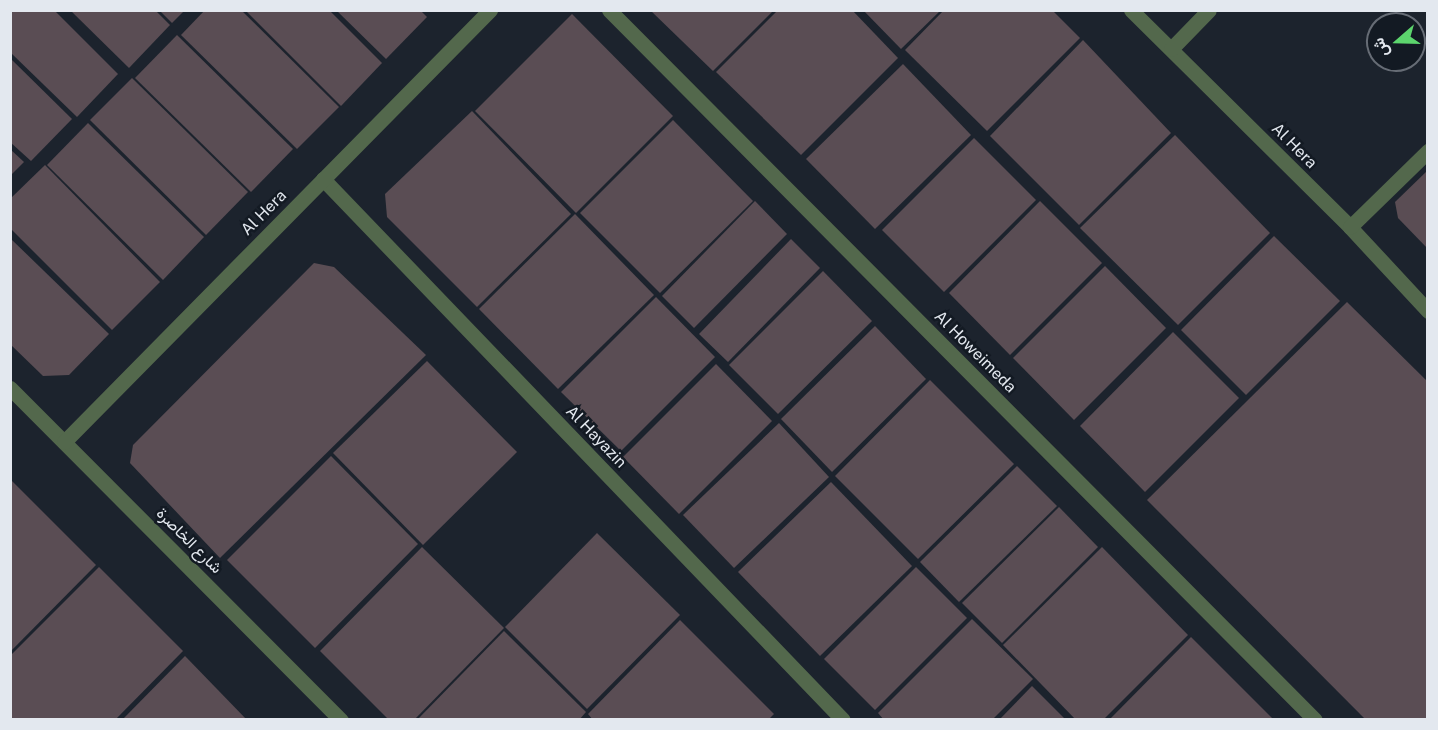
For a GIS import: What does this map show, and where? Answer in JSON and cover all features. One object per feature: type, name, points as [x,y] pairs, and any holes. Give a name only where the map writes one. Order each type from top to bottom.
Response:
[{"type":"street","name":"Al Hera","points":[[64,442],[490,10]]},
{"type":"street","name":"Al Howeimeda","points":[[609,10],[1315,720]]},
{"type":"street","name":"Al Hera","points":[[1131,10],[1350,227],[1428,311]]},
{"type":"street","points":[[1171,49],[1209,10]]},
{"type":"street","points":[[1350,227],[1428,151]]},
{"type":"street","name":"Al Hayazin","points":[[323,179],[843,720]]},
{"type":"street","name":"شارع الخاصرة","points":[[10,388],[341,720]]},
{"type":"building","points":[[10,10],[54,10],[118,74],[77,117],[10,52]]},
{"type":"building","points":[[70,10],[155,10],[170,25],[129,68]]},
{"type":"building","points":[[159,10],[185,10],[172,23]]},
{"type":"building","points":[[205,10],[241,10],[339,107],[297,149],[181,35]]},
{"type":"building","points":[[245,10],[329,10],[382,63],[341,106]]},
{"type":"building","points":[[336,10],[420,10],[427,17],[386,59]]},
{"type":"building","points":[[650,10],[774,10],[713,71]]},
{"type":"building","points":[[778,10],[852,10],[898,58],[801,155],[716,72]]},
{"type":"building","points":[[863,10],[941,10],[901,49]]},
{"type":"building","points":[[944,10],[1052,10],[1080,38],[987,131],[905,50]]},
{"type":"building","points":[[572,14],[673,116],[576,213],[475,111]]},
{"type":"building","points":[[177,35],[293,149],[251,192],[135,78]]},
{"type":"building","points":[[1083,40],[1171,133],[1079,225],[990,136]]},
{"type":"building","points":[[10,58],[72,119],[31,161],[10,142]]},
{"type":"building","points":[[903,64],[971,135],[875,229],[806,159]]},
{"type":"building","points":[[132,78],[248,192],[206,235],[90,120]]},
{"type":"building","points":[[472,111],[571,214],[477,307],[387,217],[385,194]]},
{"type":"building","points":[[673,120],[753,201],[660,293],[580,213]]},
{"type":"building","points":[[88,123],[204,237],[163,280],[47,165]]},
{"type":"building","points":[[1175,135],[1270,233],[1178,325],[1080,228]]},
{"type":"building","points":[[974,138],[1036,200],[944,292],[882,230]]},
{"type":"building","points":[[10,149],[24,162],[10,176]]},
{"type":"building","points":[[45,165],[160,282],[112,330],[10,228],[10,199]]},
{"type":"building","points":[[1428,170],[1428,249],[1398,218],[1395,202]]},
{"type":"building","points":[[755,201],[787,234],[694,328],[662,296]]},
{"type":"building","points":[[1040,201],[1102,263],[1010,355],[949,293]]},
{"type":"building","points":[[575,214],[654,295],[558,389],[479,309]]},
{"type":"building","points":[[1274,236],[1340,301],[1246,395],[1181,330]]},
{"type":"building","points":[[10,238],[109,334],[69,375],[43,376],[10,344]]},
{"type":"building","points":[[791,239],[820,268],[728,362],[699,334]]},
{"type":"building","points":[[314,263],[334,267],[426,355],[220,558],[130,463],[133,445]]},
{"type":"building","points":[[1105,266],[1166,328],[1074,420],[1013,358]]},
{"type":"building","points":[[823,271],[872,321],[778,414],[729,365]]},
{"type":"building","points":[[656,297],[715,357],[621,451],[561,392]]},
{"type":"building","points":[[1347,302],[1428,382],[1428,720],[1366,720],[1147,500]]},
{"type":"building","points":[[875,326],[926,379],[832,472],[781,419]]},
{"type":"building","points":[[1173,332],[1239,398],[1145,492],[1080,426]]},
{"type":"building","points":[[427,361],[517,452],[423,545],[333,453]]},
{"type":"building","points":[[716,364],[772,421],[679,514],[623,457]]},
{"type":"building","points":[[930,380],[1014,464],[918,559],[835,476]]},
{"type":"building","points":[[779,423],[829,477],[734,568],[683,515]]},
{"type":"building","points":[[331,456],[418,544],[315,648],[227,560]]},
{"type":"building","points":[[1017,466],[1057,506],[959,602],[920,562]]},
{"type":"building","points":[[12,481],[96,565],[10,652],[10,483]]},
{"type":"building","points":[[831,482],[912,566],[820,656],[738,572]]},
{"type":"building","points":[[1059,507],[1098,547],[1002,643],[962,603]]},
{"type":"building","points":[[597,533],[680,615],[587,709],[505,627]]},
{"type":"building","points":[[422,547],[504,628],[414,720],[389,720],[320,651]]},
{"type":"building","points":[[1102,547],[1188,635],[1103,720],[1076,720],[1003,645]]},
{"type":"building","points":[[99,567],[183,651],[115,720],[10,720],[10,656]]},
{"type":"building","points":[[916,567],[967,618],[875,710],[824,659]]},
{"type":"building","points":[[972,619],[1033,679],[992,720],[884,720],[878,713]]},
{"type":"building","points":[[680,620],[774,714],[768,720],[593,720],[588,714]]},
{"type":"building","points":[[504,631],[586,712],[579,720],[417,720]]},
{"type":"building","points":[[1191,637],[1274,720],[1109,720]]},
{"type":"building","points":[[185,656],[247,720],[122,720]]},
{"type":"building","points":[[1032,686],[1066,720],[999,720]]}]
